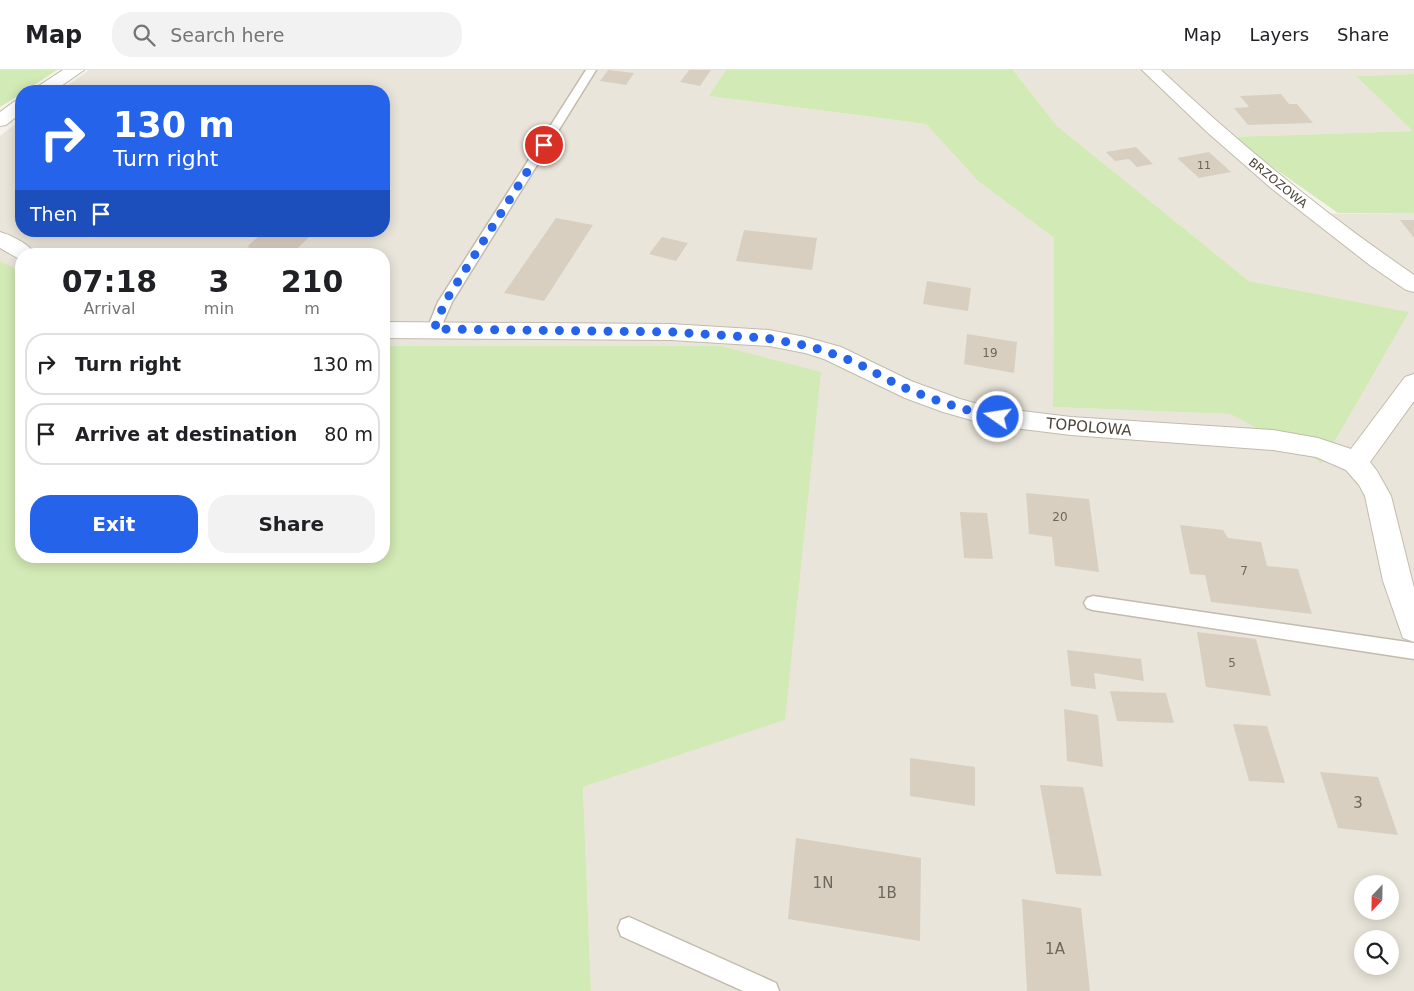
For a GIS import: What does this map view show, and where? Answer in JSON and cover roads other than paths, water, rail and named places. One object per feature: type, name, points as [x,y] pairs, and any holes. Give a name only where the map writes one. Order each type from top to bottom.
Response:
[{"type":"street","points":[[52,85],[75,70]]},
{"type":"street","name":"BRZOZOWA","points":[[1151,70],[1216,133],[1336,229],[1414,285]]},
{"type":"street","points":[[0,121],[15,110]]},
{"type":"street","points":[[0,239],[15,248]]},
{"type":"street","name":"TOPOLOWA","points":[[390,330],[671,332],[766,338],[809,346],[836,355],[857,363],[900,386],[930,398],[963,409],[998,417],[1072,427],[1243,438],[1310,445],[1341,454],[1355,464]]},
{"type":"street","points":[[1414,383],[1355,464],[1368,478],[1378,496],[1397,581],[1414,629]]},
{"type":"lane","points":[[434,329],[445,302],[591,70]]},
{"type":"lane","points":[[1093,603],[1414,651]]},
{"type":"lane","points":[[629,928],[768,991]]}]
